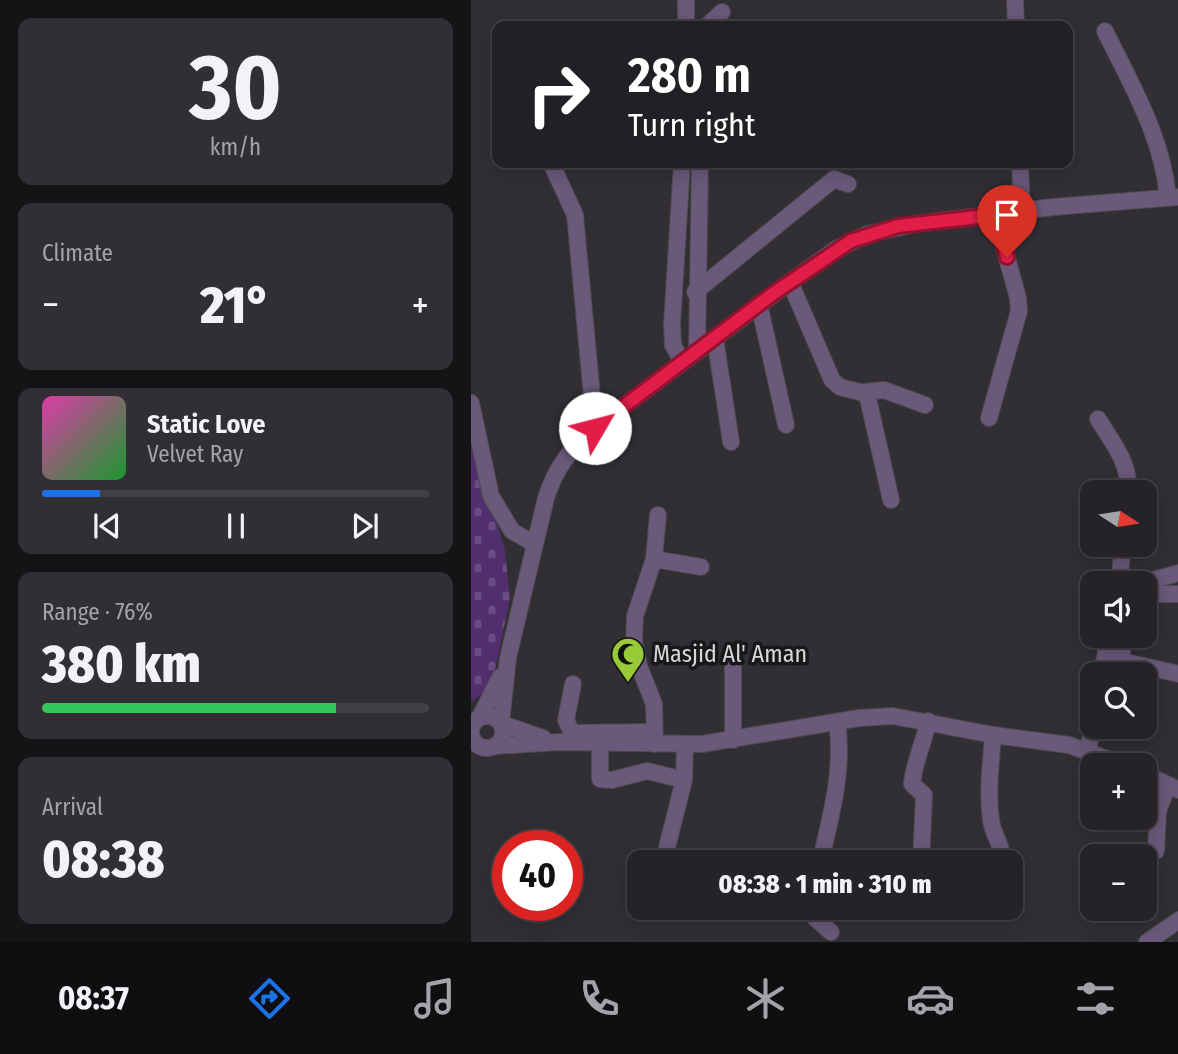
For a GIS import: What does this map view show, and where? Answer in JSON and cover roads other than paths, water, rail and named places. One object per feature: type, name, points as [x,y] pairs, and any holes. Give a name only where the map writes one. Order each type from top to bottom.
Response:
[{"type":"street","points":[[686,0],[686,21]]},
{"type":"street","points":[[1015,0],[1016,21]]},
{"type":"street","points":[[712,21],[722,12]]},
{"type":"street","points":[[495,746],[503,734],[501,724],[508,658],[554,474],[567,454],[595,428],[836,249],[868,234],[914,223],[1173,197],[1150,121],[1105,31]]},
{"type":"street","points":[[553,168],[575,215],[595,428]]},
{"type":"street","points":[[682,168],[672,325],[673,345],[682,362]]},
{"type":"street","points":[[697,351],[695,292],[700,168]]},
{"type":"street","points":[[1020,168],[1022,211]]},
{"type":"street","points":[[695,292],[834,178],[848,184]]},
{"type":"street","points":[[989,418],[1019,311],[1018,298],[995,215]]},
{"type":"street","points":[[790,282],[831,380],[840,387],[865,392],[884,390],[925,405]]},
{"type":"street","points":[[759,304],[786,425]]},
{"type":"street","points":[[715,338],[731,442]]},
{"type":"street","points":[[865,392],[869,397],[891,500]]},
{"type":"street","points":[[471,403],[491,496],[512,531],[535,544]]},
{"type":"street","points":[[1098,419],[1123,459],[1130,480]]},
{"type":"street","points":[[654,738],[654,704],[639,666],[634,641],[635,616],[654,559],[658,515]]},
{"type":"street","points":[[654,559],[701,568]]},
{"type":"street","points":[[1157,579],[1178,573]]},
{"type":"street","points":[[1157,594],[1178,594]]},
{"type":"street","points":[[508,658],[472,730],[472,738],[481,746],[600,743],[654,738]]},
{"type":"street","points":[[733,663],[733,740]]},
{"type":"street","points":[[1157,672],[1178,674]]},
{"type":"street","points":[[573,684],[566,720],[572,733],[654,738],[685,745],[893,716],[1088,749],[1097,753]]},
{"type":"street","points":[[477,718],[489,716],[525,734],[559,742]]},
{"type":"street","points":[[922,850],[924,795],[912,784],[914,761],[924,745],[928,721]]},
{"type":"street","points":[[823,850],[837,785],[840,747],[837,722]]},
{"type":"street","points":[[994,735],[988,800],[991,825],[1003,850]]},
{"type":"street","points":[[1088,749],[1090,739]]},
{"type":"street","points":[[600,743],[600,779],[612,780],[647,771],[685,780]]},
{"type":"street","points":[[666,850],[685,780],[685,745]]},
{"type":"street","points":[[1156,844],[1158,811],[1173,788],[1157,780]]},
{"type":"street","points":[[817,920],[830,932]]},
{"type":"street","points":[[1147,942],[1178,920]]},
{"type":"place","name":"Masjid Al' Aman","points":[[628,684]]}]
